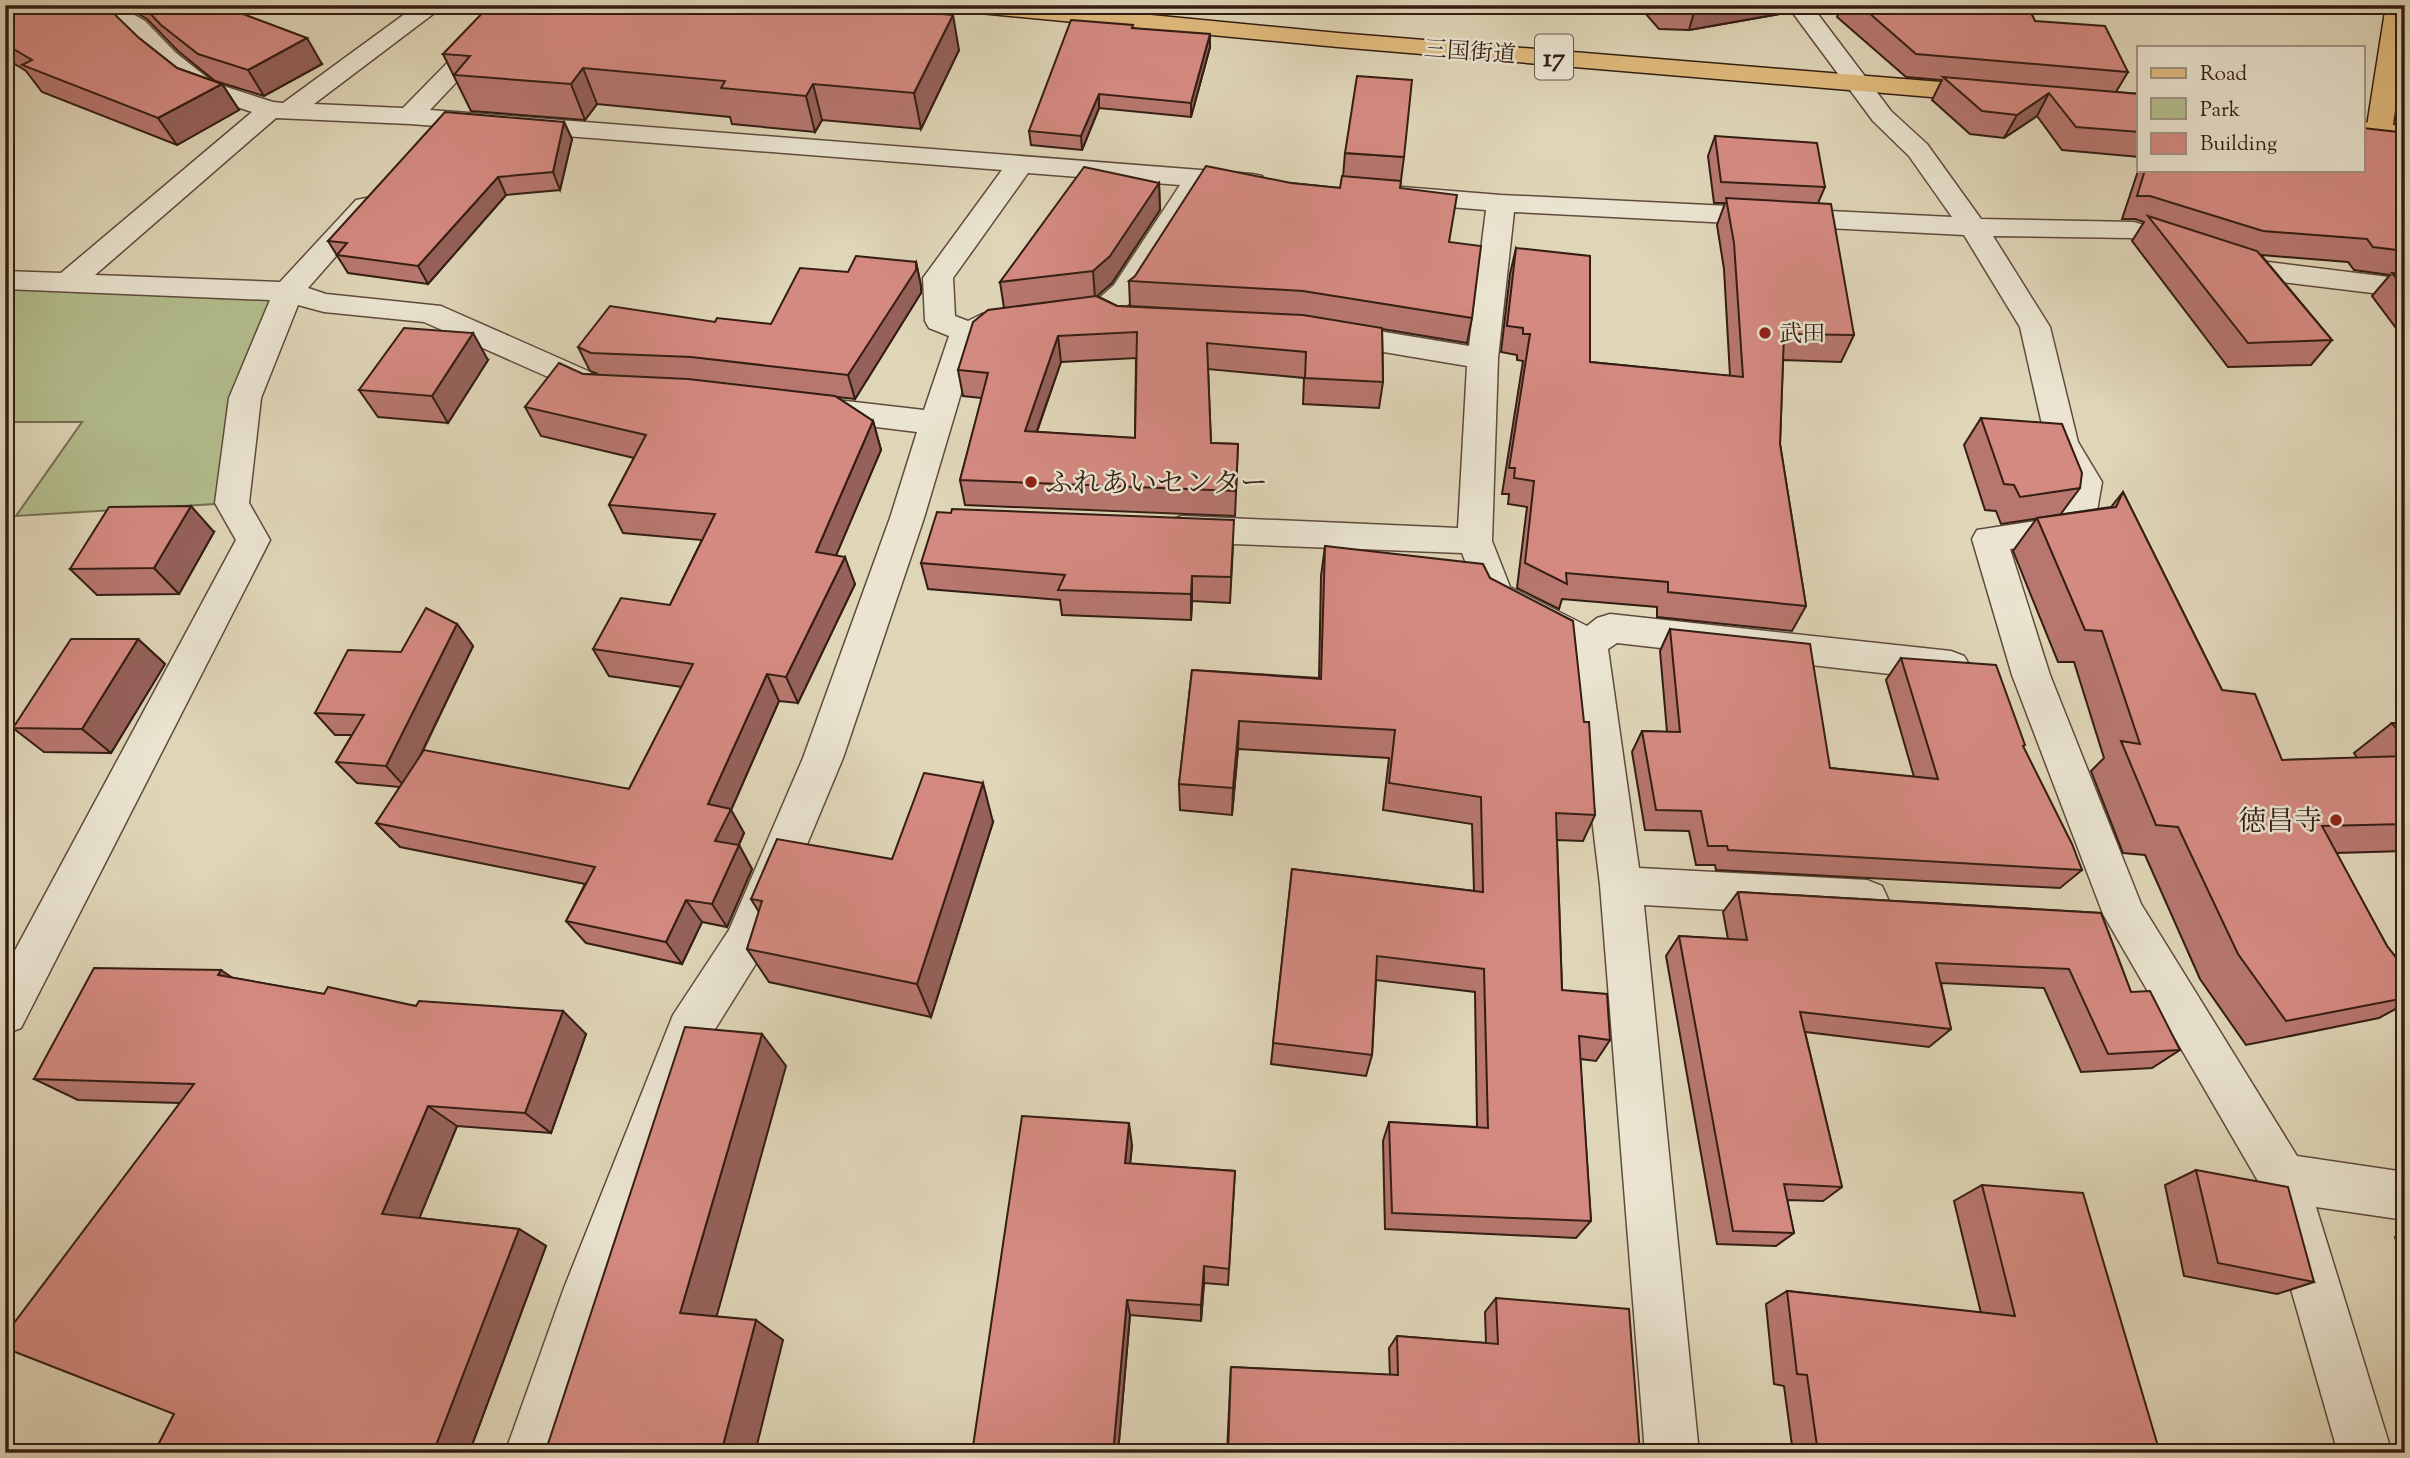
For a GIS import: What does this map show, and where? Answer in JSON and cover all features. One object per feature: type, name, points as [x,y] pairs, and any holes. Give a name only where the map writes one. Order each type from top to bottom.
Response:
[{"type":"main road","name":"三国街道","points":[[969,5],[1338,40],[1857,81],[2018,97]]},
{"type":"main road","points":[[2398,5],[2382,132],[2405,166]]},
{"type":"street","points":[[100,5],[136,26],[167,58],[205,88],[279,110],[427,125],[1021,163],[1280,185]]},
{"type":"street","points":[[70,281],[279,110],[433,5]]},
{"type":"street","points":[[427,125],[517,5]]},
{"type":"street","points":[[1799,5],[1882,116],[1918,150],[1973,227],[2035,327],[2062,442],[2085,482],[2077,528],[1989,538],[2031,675],[2124,914],[2283,1178],[2365,1453]]},
{"type":"street","points":[[973,334],[940,321],[938,278],[1021,163]]},
{"type":"street","points":[[532,1453],[589,1288],[689,1030],[745,943],[921,519],[938,423],[961,341],[973,334],[982,324],[1118,314],[1124,292],[1198,178]]},
{"type":"street","points":[[5,1013],[253,540],[232,503],[245,398],[288,292],[380,190]]},
{"type":"street","points":[[1377,193],[1501,203],[1973,227],[2134,230],[2257,270],[2405,288]]},
{"type":"street","points":[[1501,203],[1483,358],[1475,541],[1496,596],[1589,644]]},
{"type":"street","points":[[5,280],[288,292],[324,303],[430,313],[597,389],[635,391]]},
{"type":"street","points":[[1301,328],[1483,358]]},
{"type":"street","points":[[779,404],[938,423]]},
{"type":"street","points":[[1157,528],[1475,541]]},
{"type":"street","points":[[1589,644],[1610,628],[2031,675]]},
{"type":"street","points":[[1589,644],[1621,885],[1672,1453]]},
{"type":"street","points":[[1621,885],[1900,901]]},
{"type":"street","points":[[2082,912],[2124,914]]},
{"type":"street","points":[[2283,1178],[2405,1196]]},
{"type":"green space","points":[[5,280],[288,292],[232,503],[16,516],[82,422],[5,422]]},
{"type":"building","points":[[5,5],[105,5],[139,38],[177,68],[222,84],[158,118],[22,65],[32,60],[5,44]]},
{"type":"building","points":[[142,5],[219,5],[307,38],[248,70],[198,54],[161,25]]},
{"type":"building","points":[[490,5],[862,5],[860,7],[953,15],[914,93],[813,84],[806,96],[721,88],[725,81],[583,68],[571,84],[454,75],[470,56],[443,54]]},
{"type":"building","points":[[1860,5],[2027,5],[2035,21],[2105,26],[2128,72],[1916,54]]},
{"type":"building","points":[[1071,20],[1210,34],[1191,103],[1099,94],[1081,136],[1029,131]]},
{"type":"building","points":[[1357,76],[1412,80],[1404,157],[1345,153]]},
{"type":"building","points":[[1943,77],[2137,94],[2137,132],[2076,127],[2049,93],[2017,115],[1982,111]]},
{"type":"building","points":[[445,112],[564,122],[553,172],[498,177],[418,266],[337,255],[347,243],[328,241]]},
{"type":"building","points":[[2364,128],[2398,132],[2405,142],[2405,251],[2373,247],[2367,239],[2263,231],[2150,196],[2137,196],[2144,172],[2364,172]]},
{"type":"building","points":[[1715,136],[1817,143],[1825,187],[1721,182]]},
{"type":"building","points":[[1206,166],[1291,183],[1340,188],[1342,176],[1401,181],[1400,188],[1457,195],[1449,242],[1481,246],[1472,318],[1303,291],[1129,281],[1135,276]]},
{"type":"building","points":[[1084,167],[1159,183],[1110,256],[1093,271],[1000,282]]},
{"type":"building","points":[[1726,198],[1831,204],[1854,335],[1784,334],[1780,444],[1806,606],[1668,592],[1668,582],[1566,573],[1567,584],[1525,563],[1534,481],[1514,478],[1515,468],[1509,468],[1530,334],[1523,334],[1523,328],[1507,326],[1516,248],[1590,256],[1590,362],[1743,377],[1734,243]]},
{"type":"building","points":[[2148,216],[2257,251],[2332,340],[2248,343]]},
{"type":"building","points":[[856,256],[916,262],[916,270],[848,375],[691,357],[591,353],[578,347],[610,306],[715,322],[717,318],[771,324],[800,268],[848,272]]},
{"type":"building","points":[[2392,273],[2405,274],[2405,289]]},
{"type":"building","points":[[1096,296],[1117,306],[1303,315],[1382,328],[1383,382],[1305,378],[1306,352],[1207,343],[1211,443],[1238,444],[1236,491],[960,480],[988,373],[958,370],[973,322],[988,310]],"holes":[[[1137,332],[1135,438],[1025,431],[1058,336]]]},
{"type":"building","points":[[404,328],[473,333],[432,396],[359,390]]},
{"type":"building","points":[[559,363],[583,374],[688,379],[835,396],[873,421],[816,552],[845,557],[786,677],[767,674],[708,804],[731,809],[715,841],[739,845],[712,904],[686,900],[666,942],[566,921],[595,867],[376,823],[424,750],[629,789],[693,664],[593,649],[621,598],[670,605],[715,514],[609,505],[646,435],[525,407]]},
{"type":"building","points":[[1981,418],[2062,424],[2082,473],[2080,488],[2020,497],[2014,485],[2004,484]]},
{"type":"building","points":[[2123,492],[2222,690],[2255,694],[2282,760],[2405,756],[2405,824],[2322,826],[2387,946],[2405,969],[2405,998],[2286,1021],[2238,954],[2178,827],[2156,825],[2121,741],[2140,744],[2102,631],[2085,630],[2037,518],[2116,507]]},
{"type":"building","points":[[191,506],[154,568],[70,569],[109,507]]},
{"type":"building","points":[[952,509],[1234,520],[1231,577],[1192,576],[1191,594],[1058,590],[1065,575],[921,563],[937,512],[951,513]]},
{"type":"building","points":[[1325,546],[1483,564],[1490,578],[1573,621],[1584,722],[1589,722],[1595,815],[1556,813],[1562,990],[1607,994],[1610,1040],[1579,1036],[1591,1221],[1392,1213],[1389,1122],[1488,1128],[1484,969],[1377,956],[1372,1055],[1273,1043],[1292,869],[1483,892],[1481,797],[1389,783],[1395,730],[1239,721],[1233,788],[1179,784],[1192,670],[1321,679]]},
{"type":"building","points":[[426,608],[457,624],[386,766],[336,762],[364,715],[315,713],[348,650],[401,652]]},
{"type":"building","points":[[1670,629],[1810,644],[1830,768],[1938,779],[1901,658],[1996,665],[2025,745],[2023,746],[2072,844],[2082,870],[1728,850],[1727,846],[1708,846],[1701,811],[1656,810],[1642,731],[1680,732]]},
{"type":"building","points":[[71,639],[138,639],[82,729],[13,728]]},
{"type":"building","points":[[2392,723],[2405,723],[2405,741]]},
{"type":"building","points":[[924,773],[983,783],[917,984],[747,949],[762,901],[751,899],[777,839],[892,859]]},
{"type":"building","points":[[1738,892],[2101,913],[2131,992],[2150,991],[2180,1050],[2108,1054],[2069,969],[1936,963],[1951,1029],[1800,1012],[1842,1187],[1784,1184],[1794,1233],[1733,1231],[1679,936],[1747,940]]},
{"type":"building","points":[[94,968],[221,970],[218,975],[324,994],[328,987],[416,1006],[419,1001],[563,1011],[525,1113],[428,1106],[382,1214],[519,1229],[433,1453],[154,1453],[174,1414],[5,1348],[5,1335],[194,1084],[34,1079]]},
{"type":"building","points":[[685,1027],[762,1034],[680,1313],[756,1320],[721,1453],[545,1453]]},
{"type":"building","points":[[1022,1116],[1129,1123],[1125,1163],[1235,1171],[1229,1269],[1204,1266],[1201,1305],[1127,1300],[1113,1453],[972,1453]]},
{"type":"building","points":[[2196,1170],[2288,1187],[2314,1282],[2218,1263]]},
{"type":"building","points":[[1982,1185],[2083,1193],[2160,1453],[2073,1453],[2013,1447],[2014,1453],[1818,1453],[1807,1375],[1797,1374],[1787,1291],[2015,1316]]},
{"type":"building","points":[[1496,1298],[1629,1309],[1640,1453],[1228,1453],[1231,1367],[1398,1375],[1397,1336],[1498,1344]]},
{"type":"place","name":"武田","points":[[1765,333]]},
{"type":"place","name":"ふれあいセンター","points":[[1031,482]]},
{"type":"place","name":"徳昌寺","points":[[2336,820]]}]
